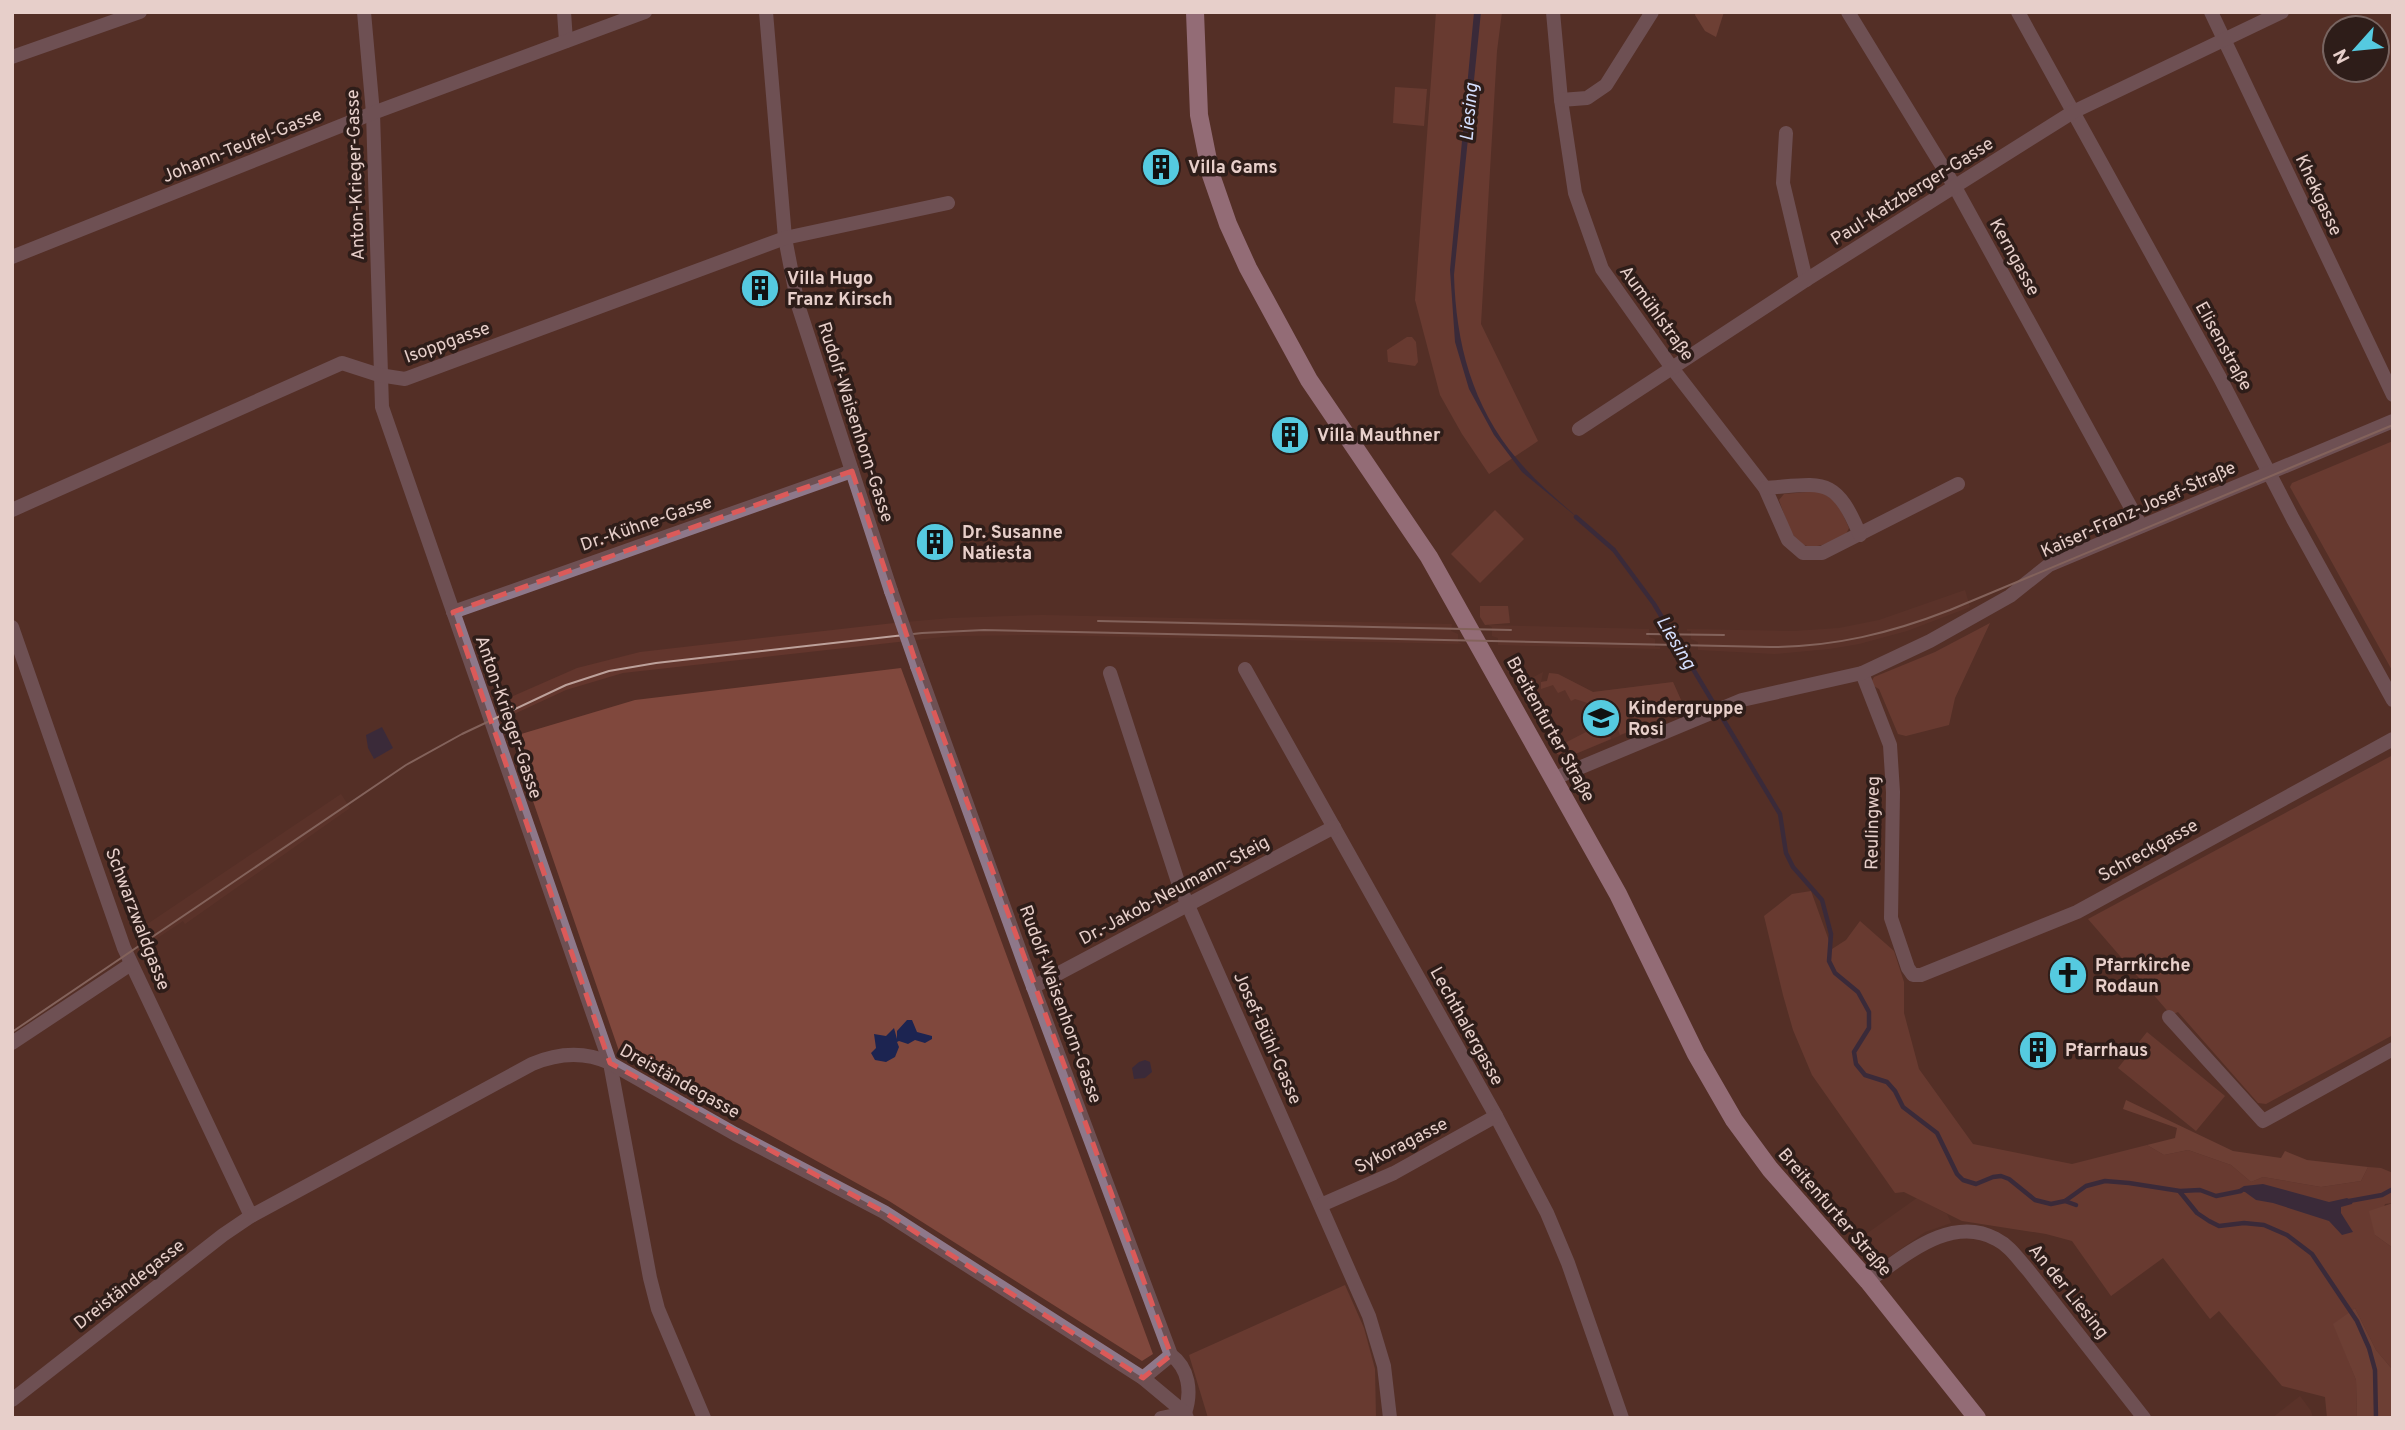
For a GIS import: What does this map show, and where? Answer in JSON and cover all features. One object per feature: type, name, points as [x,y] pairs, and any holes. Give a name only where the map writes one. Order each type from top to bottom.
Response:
[{"type":"main road","name":"Breitenfurter Straße","points":[[1195,12],[1199,115],[1211,175],[1243,257],[1309,380],[1424,549],[1618,894],[1696,1054],[1734,1120],[1797,1202],[1868,1282],[1977,1418]]},
{"type":"street","points":[[12,57],[140,12]]},
{"type":"street","name":"Anton-Krieger-Gasse","points":[[364,12],[373,113],[382,407],[610,1063],[658,1309],[704,1418]]},
{"type":"street","points":[[564,12],[566,41]]},
{"type":"street","name":"Johann-Teufel-Gasse","points":[[12,257],[373,113],[645,12]]},
{"type":"street","name":"Rudolf-Waisenhorn-Gasse","points":[[766,12],[785,238],[798,305],[891,591],[1033,987],[1171,1355],[1181,1362],[1190,1393],[1186,1415]]},
{"type":"street","name":"Aumühlstraße","points":[[1553,12],[1561,100],[1575,193],[1602,270],[1672,368],[1765,488],[1788,540],[1803,552],[1822,553],[1958,484]]},
{"type":"street","points":[[1561,100],[1587,98],[1606,85],[1652,12]]},
{"type":"street","name":"Kerngasse","points":[[1848,12],[1955,187],[2141,526]]},
{"type":"street","name":"Elisenstraße","points":[[2018,12],[2220,378],[2393,700]]},
{"type":"street","name":"Khekgasse","points":[[2211,12],[2393,395]]},
{"type":"street","name":"Paul-Katzberger-Gasse","points":[[1579,429],[1806,280],[2073,112],[2281,12]]},
{"type":"street","points":[[1786,133],[1783,183],[1806,280]]},
{"type":"street","name":"Isoppgasse","points":[[12,510],[342,363],[379,376],[405,379],[785,238],[948,203]]},
{"type":"street","name":"Kaiser-Franz-Josef-Straße","points":[[1555,778],[1742,700],[1862,673],[1930,641],[2010,596],[2049,565],[2393,421]]},
{"type":"street","name":"Dr.-Kühne-Gasse","points":[[453,612],[852,471]]},
{"type":"street","points":[[1765,488],[1813,484],[1829,488],[1840,496],[1848,508],[1860,536]]},
{"type":"street","name":"Schwarzwaldgasse","points":[[12,627],[131,964],[251,1216]]},
{"type":"street","name":"Lechthalergasse","points":[[1245,669],[1496,1116],[1552,1226],[1622,1418]]},
{"type":"street","name":"Josef-Bühl-Gasse","points":[[1110,673],[1179,885],[1368,1316],[1384,1366],[1390,1418]]},
{"type":"street","name":"Reulingweg","points":[[1862,673],[1890,745],[1891,918],[1908,968],[1913,975]]},
{"type":"street","name":"Schreckgasse","points":[[1913,975],[1921,975],[2077,912],[2393,739]]},
{"type":"street","name":"Dr.-Jakob-Neumann-Steig","points":[[1033,987],[1334,827]]},
{"type":"street","points":[[12,1043],[131,964]]},
{"type":"street","points":[[2169,1017],[2173,1018],[2263,1121],[2393,1049]]},
{"type":"street","name":"Dreiständegasse","points":[[12,1400],[251,1216],[547,1058],[572,1055],[593,1056],[610,1063],[736,1134],[884,1212],[1143,1378],[1186,1415]]},
{"type":"street","name":"Sykoragasse","points":[[1321,1205],[1394,1172],[1496,1116]]},
{"type":"street","name":"An der Liesing","points":[[1868,1282],[1930,1240],[1947,1234],[1972,1232],[1996,1239],[2010,1249],[2028,1270],[2144,1418]]},
{"type":"street","points":[[1143,1378],[1171,1355]]},
{"type":"street","points":[[1161,1418],[1186,1415]]},
{"type":"highlighted area","points":[[852,471],[917,666],[1171,1355],[1143,1378],[884,1212],[610,1063],[453,612]]},
{"type":"shaded area","points":[[1436,12],[1502,12],[1497,51],[1481,324],[1538,441],[1489,474],[1440,395],[1415,300]]},
{"type":"shaded area","points":[[1696,12],[1724,12],[1716,37],[1705,31],[1695,15]]},
{"type":"shaded area","points":[[1395,87],[1427,89],[1424,126],[1393,123]]},
{"type":"shaded area","points":[[1407,337],[1412,337],[1416,342],[1418,362],[1415,366],[1388,362],[1387,350]]},
{"type":"shaded area","points":[[2393,441],[2393,672],[2290,487],[2292,483]]},
{"type":"shaded area","points":[[1819,491],[1837,502],[1849,528],[1845,536],[1829,543],[1807,546],[1794,536],[1779,500],[1784,494]]},
{"type":"shaded area","points":[[1495,510],[1524,539],[1480,583],[1451,554]]},
{"type":"shaded area","points":[[1965,590],[1970,607],[1907,631],[1829,649],[1775,654],[1698,650],[1698,642],[1691,639],[1691,631],[1687,631],[1687,629],[1794,631],[1839,628],[1879,620]]},
{"type":"shaded area","points":[[1480,606],[1508,606],[1510,623],[1485,625],[1480,617]]},
{"type":"shaded area","points":[[1042,615],[1452,624],[1451,631],[1458,634],[1458,642],[1462,644],[1045,635],[952,636],[623,673],[566,690],[512,715],[504,700],[577,668],[640,652],[894,623]]},
{"type":"shaded area","points":[[1990,623],[1955,698],[1949,725],[1906,736],[1898,734],[1879,689],[1870,684],[1874,677],[1935,652]]},
{"type":"shaded area","points":[[1488,625],[1649,629],[1649,637],[1655,639],[1655,647],[1660,649],[1498,645],[1498,638],[1492,636],[1492,627]]},
{"type":"shaded area","points":[[901,668],[1153,1354],[1142,1361],[889,1201],[681,1086],[679,1082],[669,1080],[663,1073],[659,1075],[620,1054],[511,737],[635,700]]},
{"type":"shaded area","name":"Kindergruppe Rosi","points":[[1543,672],[1541,682],[1547,681],[1549,673],[1558,674],[1593,692],[1673,682],[1685,709],[1568,757],[1557,754],[1520,684]]},
{"type":"shaded area","points":[[1549,673],[1558,674],[1593,692],[1673,682],[1685,709],[1620,735],[1608,701],[1591,704],[1575,699],[1571,701],[1565,690],[1558,693],[1553,685],[1541,689],[1541,682],[1547,681]]},
{"type":"shaded area","points":[[1539,704],[1561,745],[1588,731],[1600,734],[1607,729],[1611,739],[1568,757],[1557,754],[1532,708]]},
{"type":"shaded area","points":[[2393,755],[2393,1035],[2266,1104],[2258,1103],[2178,1012],[2171,1015],[2088,919]]},
{"type":"shaded area","points":[[341,794],[350,808],[185,924],[183,921],[138,951],[134,933]]},
{"type":"shaded area","points":[[1811,891],[1832,949],[1846,940],[1860,921],[1894,951],[1904,982],[1904,1013],[1919,1069],[1973,1144],[2072,1164],[2147,1145],[2164,1155],[2188,1150],[2231,1165],[2251,1182],[2263,1177],[2321,1187],[2361,1181],[2368,1167],[2393,1173],[2393,1203],[2385,1204],[2375,1235],[2393,1248],[2393,1388],[2392,1369],[2376,1350],[2355,1308],[2334,1324],[2356,1380],[2357,1418],[2327,1418],[2325,1397],[2282,1386],[2219,1311],[2210,1319],[2163,1258],[2111,1296],[2072,1241],[2046,1234],[1962,1221],[1904,1192],[1895,1193],[1812,1075],[1793,1030],[1783,995],[1764,916],[1792,894]]},
{"type":"shaded area","points":[[2147,1032],[2225,1096],[2196,1131],[2118,1068]]},
{"type":"shaded area","points":[[2126,1100],[2233,1151],[2281,1158],[2285,1151],[2307,1160],[2368,1167],[2361,1181],[2321,1187],[2263,1177],[2251,1182],[2231,1165],[2188,1150],[2164,1155],[2147,1145],[2175,1138],[2177,1128],[2123,1109]]},
{"type":"shaded area","points":[[1917,1198],[1947,1214],[1951,1223],[1925,1232],[1882,1262],[1871,1261],[1855,1242]]},
{"type":"shaded area","points":[[2393,1203],[2393,1248],[2375,1235],[2369,1211]]},
{"type":"shaded area","points":[[1345,1285],[1364,1328],[1375,1369],[1376,1418],[1208,1418],[1189,1355]]},
{"type":"shaded area","points":[[2355,1308],[2376,1350],[2392,1369],[2393,1418],[2357,1418],[2356,1380],[2333,1324]]},
{"type":"shaded area","points":[[2300,1396],[2313,1418],[2272,1418]]},
{"type":"water","name":"Liesing","points":[[1474,12],[1481,12],[1454,275],[1458,325],[1469,373],[1501,439],[1531,475],[1579,519],[1522,472],[1494,435],[1469,389],[1455,342],[1450,270]]},
{"type":"water","points":[[382,727],[393,748],[374,759],[368,748],[366,735]]},
{"type":"water","points":[[907,1020],[912,1020],[917,1032],[932,1036],[932,1039],[925,1043],[915,1040],[908,1044],[899,1041],[895,1057],[886,1062],[875,1060],[871,1053],[876,1048],[874,1034],[886,1036],[894,1028],[897,1039],[897,1031]]},
{"type":"water","points":[[1145,1060],[1150,1062],[1152,1072],[1145,1078],[1134,1079],[1132,1068]]},
{"type":"water","points":[[2263,1184],[2329,1202],[2347,1198],[2353,1201],[2352,1204],[2341,1207],[2341,1213],[2353,1232],[2342,1235],[2329,1221],[2256,1200],[2245,1192],[2236,1191],[2244,1186]]},
{"type":"waterway","name":"Liesing","points":[[1576,517],[1614,550],[1654,604],[1780,814],[1786,853],[1793,867],[1822,900],[1831,934],[1829,961],[1835,973],[1858,992],[1869,1012],[1869,1028],[1854,1052],[1856,1064],[1865,1075],[1887,1082],[1903,1107],[1937,1133],[1957,1174],[1963,1180],[1976,1184],[2001,1176],[2009,1179],[2035,1200],[2051,1204],[2065,1201],[2086,1186],[2105,1181],[2180,1191],[2200,1190],[2216,1196],[2241,1191]]},
{"type":"waterway","points":[[2349,1201],[2382,1195],[2393,1189]]},
{"type":"waterway","points":[[2180,1192],[2197,1213],[2219,1226],[2244,1223],[2264,1225],[2287,1235],[2312,1254],[2357,1321],[2369,1348],[2375,1370],[2376,1418]]},
{"type":"waterway","points":[[2065,1201],[2076,1205]]},
{"type":"tram line","points":[[12,1032],[406,765],[462,734],[566,685],[609,671],[656,663],[922,633],[984,630],[1770,647],[1840,641],[1884,632],[1950,610],[2393,425]]},
{"type":"tram line","points":[[1098,621],[1511,630]]},
{"type":"tram line","points":[[1647,634],[1724,635]]},
{"type":"place","name":"Villa Gams","points":[[1161,167]]},
{"type":"place","name":"Villa Hugo Franz Kirsch","points":[[760,288]]},
{"type":"place","name":"Villa Mauthner","points":[[1290,435]]},
{"type":"place","name":"Dr. Susanne Natiesta","points":[[935,542]]},
{"type":"place","name":"Kindergruppe Rosi","points":[[1601,718]]},
{"type":"place","name":"Pfarrkirche Rodaun","points":[[2068,975]]},
{"type":"place","name":"Pfarrhaus","points":[[2038,1050]]}]
